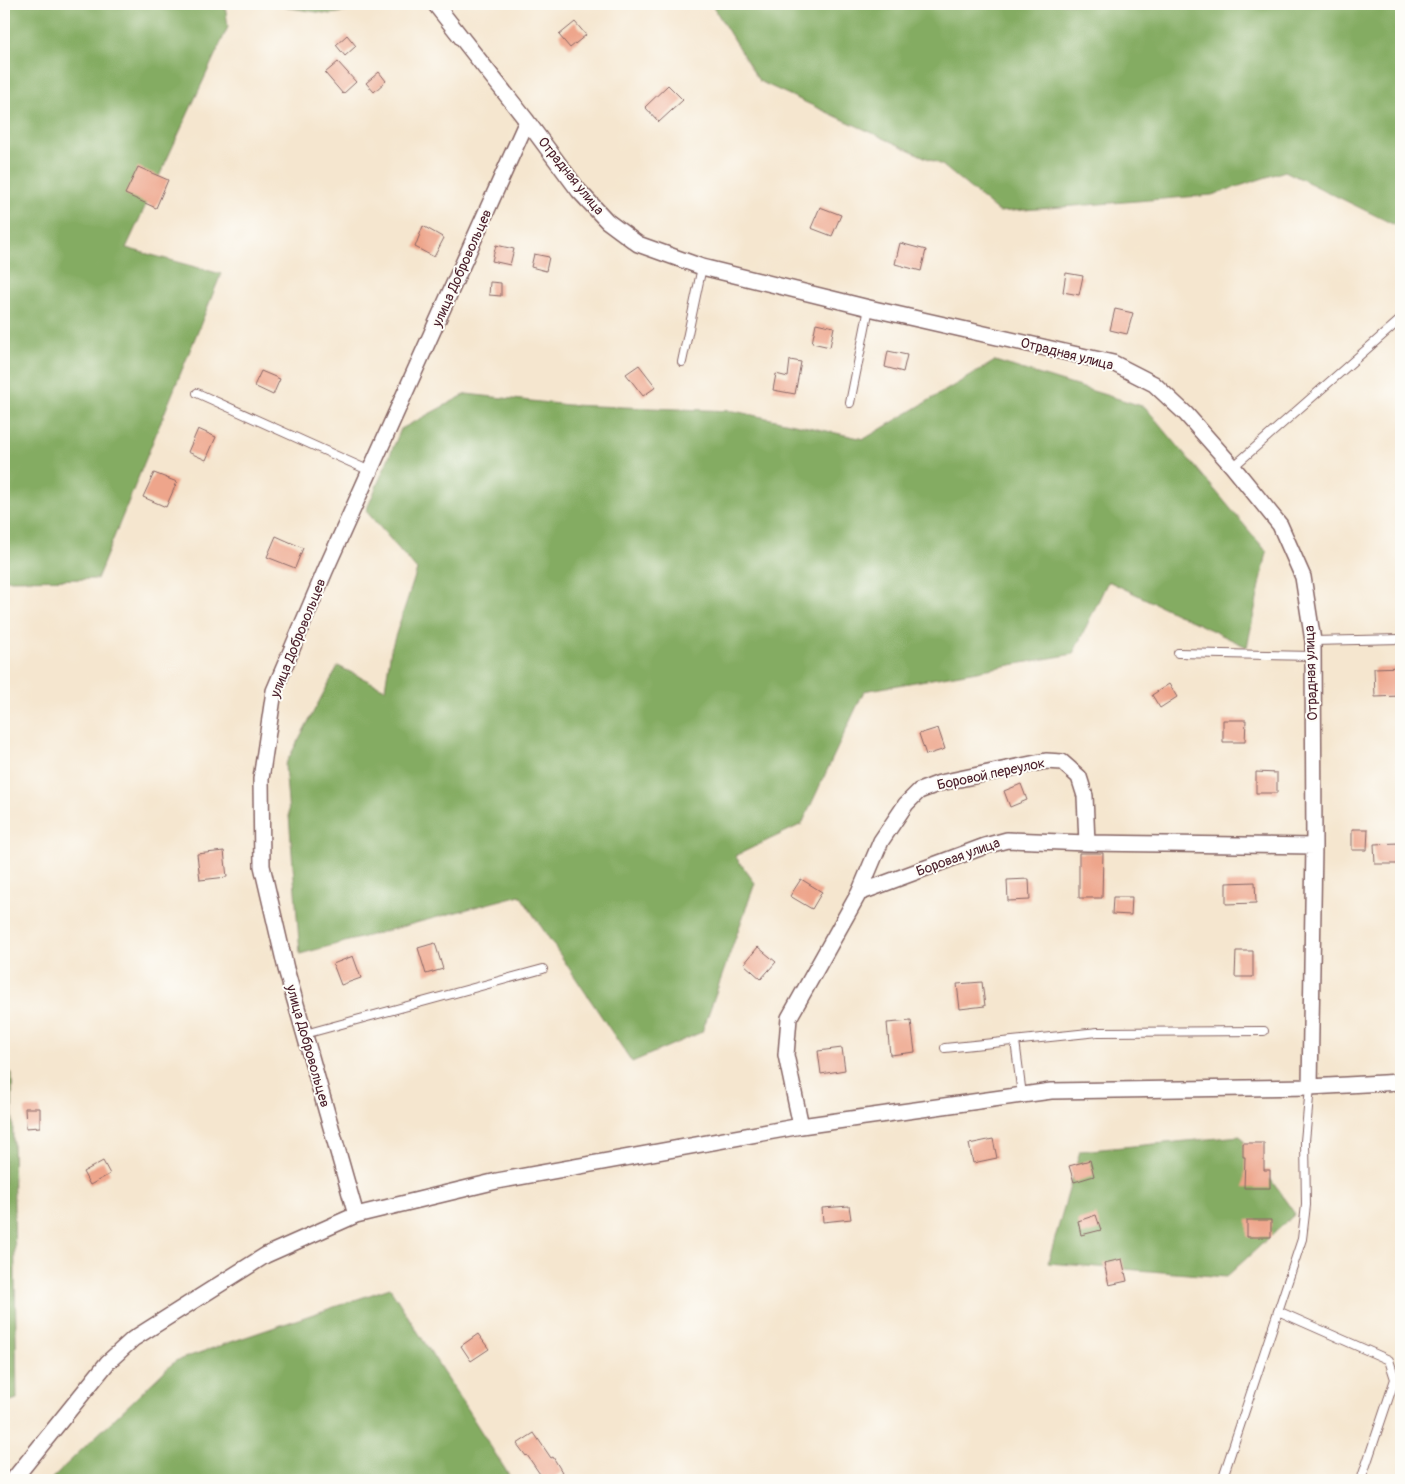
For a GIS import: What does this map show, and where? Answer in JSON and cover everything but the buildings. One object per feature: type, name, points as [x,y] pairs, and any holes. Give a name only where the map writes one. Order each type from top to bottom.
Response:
[{"type":"street","name":"Отрадная улица","points":[[434,4],[527,121],[579,191],[607,221],[638,244],[702,267],[869,308],[1113,363],[1154,384],[1186,414],[1233,467],[1280,525],[1303,576],[1313,648],[1314,846],[1310,1087]]},
{"type":"street","name":"улица Добровольцев","points":[[356,1215],[286,969],[262,866],[261,779],[274,691],[370,471],[527,121]]},
{"type":"street","name":"Боровой переулок","points":[[859,893],[881,841],[906,804],[919,791],[940,783],[1046,761],[1062,762],[1079,777],[1085,796],[1087,843]]},
{"type":"street","name":"Боровая улица","points":[[859,893],[985,846],[1007,840],[1314,846]]},
{"type":"street","points":[[802,1126],[786,1055],[789,1018],[859,893]]},
{"type":"street","points":[[13,1480],[108,1362],[133,1339],[266,1255],[356,1215],[497,1181],[802,1126],[1051,1091],[1310,1087],[1401,1082]]},
{"type":"lane","points":[[682,362],[702,267]]},
{"type":"lane","points":[[850,403],[869,308]]},
{"type":"lane","points":[[1233,467],[1401,319]]},
{"type":"lane","points":[[197,393],[370,471]]},
{"type":"lane","points":[[1178,653],[1313,648],[1401,639]]},
{"type":"lane","points":[[305,1034],[543,969]]},
{"type":"lane","points":[[945,1048],[1098,1032],[1264,1031]]},
{"type":"lane","points":[[1015,1041],[1022,1095]]},
{"type":"lane","points":[[1222,1480],[1302,1239],[1306,1205],[1305,1141],[1310,1087]]},
{"type":"lane","points":[[1278,1311],[1389,1360],[1395,1379],[1361,1480]]},
{"type":"green space","points":[[4,4],[225,4],[228,27],[126,248],[221,274],[97,579],[4,580]]},
{"type":"green space","points":[[282,4],[398,4],[330,14],[284,7]]},
{"type":"green space","points":[[713,4],[1401,4],[1401,228],[1285,171],[1212,195],[999,212],[942,165],[759,81]]},
{"type":"green space","points":[[995,361],[1145,407],[1267,552],[1247,647],[1108,581],[1073,654],[864,691],[802,824],[735,856],[755,883],[702,1032],[632,1062],[520,895],[300,954],[285,765],[338,666],[385,689],[391,649],[417,570],[366,511],[401,429],[466,394],[568,405],[734,411],[864,439]]},
{"type":"green space","points":[[4,1070],[12,1073],[17,1399],[4,1403]]},
{"type":"green space","points":[[1240,1136],[1295,1214],[1226,1277],[1048,1263],[1080,1151]]},
{"type":"green space","points":[[390,1288],[512,1480],[50,1480],[175,1361]]}]
